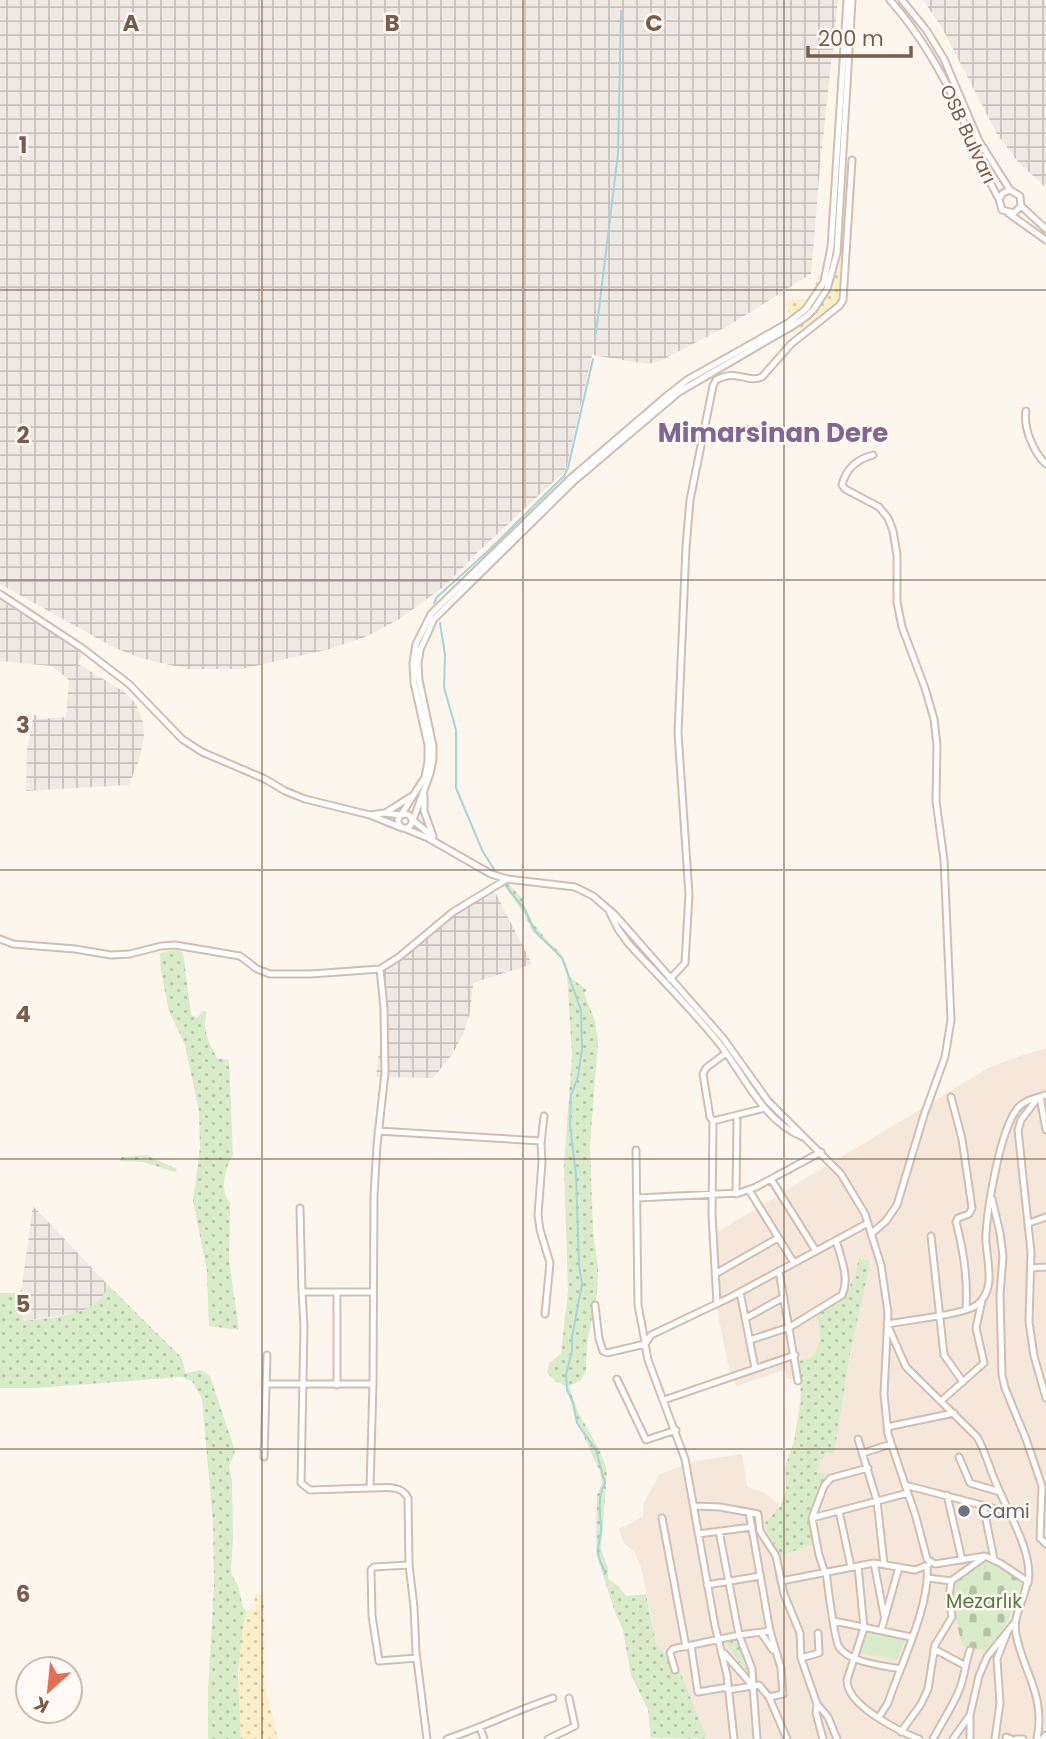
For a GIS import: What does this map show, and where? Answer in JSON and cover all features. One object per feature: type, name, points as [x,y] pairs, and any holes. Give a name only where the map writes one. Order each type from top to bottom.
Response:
[{"type":"street","points":[[403,828],[410,827],[432,767],[433,746],[418,664],[420,650],[434,619],[574,481],[679,392],[794,326],[823,298],[837,253],[850,0]]},
{"type":"street","points":[[403,828],[398,822],[425,777],[428,761],[428,745],[414,683],[413,663],[416,644],[431,614],[570,479],[669,394],[687,380],[789,323],[806,309],[818,294],[829,266],[850,0]]},
{"type":"street","name":"OSB Bulvarı","points":[[890,0],[930,52],[958,108],[982,169],[999,199],[1002,210],[1008,213]]},
{"type":"street","name":"OSB Bulvarı","points":[[902,0],[927,31],[944,59],[979,141],[1010,190],[1020,196],[1021,206],[1046,229]]},
{"type":"street","points":[[670,979],[685,963],[689,894],[678,733],[686,547],[690,500],[713,386],[716,380],[732,374],[756,379],[762,376],[791,344],[843,300],[852,160]]},
{"type":"street","name":"OSB Bulvarı","points":[[999,199],[1003,192],[1010,190]]},
{"type":"street","points":[[1008,213],[1014,213],[1021,206]]},
{"type":"street","points":[[1008,213],[1046,240]]},
{"type":"street","points":[[1026,411],[1025,418],[1034,448],[1046,464]]},
{"type":"street","points":[[871,1234],[886,1221],[897,1205],[923,1115],[945,1057],[951,1020],[944,860],[936,802],[937,745],[934,719],[902,627],[897,602],[897,555],[888,518],[879,507],[842,485],[853,464],[873,455]]},
{"type":"street","points":[[0,594],[82,648],[129,684],[182,739],[202,752],[305,799],[370,815],[428,838],[491,874],[506,879],[575,887],[593,896],[610,913],[628,943],[726,1053],[765,1108],[786,1128],[806,1138]]},
{"type":"street","points":[[425,789],[424,811],[435,839]]},
{"type":"street","points":[[384,813],[399,806],[417,792]]},
{"type":"street","points":[[370,815],[408,815],[448,851]]},
{"type":"street","points":[[0,939],[25,946],[75,949],[111,956],[175,945],[240,956],[257,969],[270,974],[380,969],[399,957],[453,912],[506,879]]},
{"type":"street","points":[[610,913],[615,915],[723,1038],[768,1101],[841,1174],[865,1214],[881,1265],[887,1324],[884,1394],[887,1427],[928,1564],[922,1605],[888,1703],[879,1717]]},
{"type":"street","points":[[370,1488],[372,1292],[378,1131],[385,1073],[384,1008],[380,969]]},
{"type":"street","points":[[717,1304],[711,1196],[713,1121],[710,1117],[703,1073],[726,1053]]},
{"type":"street","points":[[1043,1096],[1046,1130]]},
{"type":"street","points":[[941,1401],[984,1363],[976,1328],[988,1283],[986,1233],[999,1158],[1011,1119],[1022,1104],[1043,1096]]},
{"type":"street","points":[[1043,1096],[1021,1120],[1018,1130],[1029,1223],[1029,1322],[1034,1356],[1046,1398]]},
{"type":"street","points":[[951,1097],[962,1139],[972,1208],[969,1214],[956,1221],[964,1248],[968,1279],[966,1309]]},
{"type":"street","points":[[713,1121],[765,1108]]},
{"type":"street","points":[[544,1116],[539,1225],[550,1263],[545,1314]]},
{"type":"street","points":[[736,1194],[737,1120]]},
{"type":"street","points":[[378,1131],[541,1141]]},
{"type":"street","points":[[636,1150],[638,1305],[645,1350],[685,1459],[707,1585],[722,1650],[734,1739]]},
{"type":"street","points":[[637,1198],[736,1194],[749,1190],[821,1152]]},
{"type":"street","points":[[771,1179],[816,1251]]},
{"type":"street","points":[[749,1190],[794,1263]]},
{"type":"street","points":[[992,1196],[1003,1256],[1000,1295],[1002,1375],[1044,1485],[1040,1538],[1046,1544]]},
{"type":"street","points":[[300,1208],[303,1485],[310,1490],[399,1488],[407,1494],[409,1565],[427,1739]]},
{"type":"street","points":[[1029,1223],[1046,1217]]},
{"type":"street","points":[[595,1305],[603,1351],[607,1353],[645,1344],[651,1335],[717,1304],[868,1223]]},
{"type":"street","points":[[931,1236],[944,1355],[963,1382]]},
{"type":"street","points":[[715,1274],[778,1238]]},
{"type":"street","points":[[750,1340],[790,1327],[842,1296],[846,1287],[845,1275],[836,1240]]},
{"type":"street","points":[[1031,1268],[1046,1267]]},
{"type":"street","points":[[779,1271],[798,1381]]},
{"type":"street","points":[[302,1292],[372,1292]]},
{"type":"street","points":[[337,1292],[337,1385]]},
{"type":"street","points":[[740,1292],[755,1368]]},
{"type":"street","points":[[746,1318],[784,1297]]},
{"type":"street","points":[[887,1324],[966,1309],[982,1299]]},
{"type":"street","points":[[887,1324],[906,1367],[954,1413],[981,1444],[1029,1563],[1028,1583],[1015,1622],[1015,1633],[1037,1698],[1040,1739]]},
{"type":"street","points":[[264,1457],[267,1354]]},
{"type":"street","points":[[664,1401],[795,1355]]},
{"type":"street","points":[[617,1378],[646,1440],[676,1430]]},
{"type":"street","points":[[268,1384],[373,1384]]},
{"type":"street","points":[[887,1427],[954,1413]]},
{"type":"street","points":[[858,1439],[877,1501],[884,1564]]},
{"type":"street","points":[[863,1453],[891,1444]]},
{"type":"street","points":[[959,1457],[970,1483],[1000,1492]]},
{"type":"street","points":[[868,1468],[828,1480],[813,1518],[835,1637],[840,1648],[854,1658],[900,1669]]},
{"type":"street","points":[[905,1485],[1008,1511]]},
{"type":"street","points":[[813,1518],[908,1493]]},
{"type":"street","points":[[947,1496],[962,1560]]},
{"type":"street","points":[[983,1505],[994,1559]]},
{"type":"street","points":[[694,1506],[720,1507],[758,1514],[760,1531],[776,1556],[784,1594],[800,1633],[801,1658],[817,1704],[828,1717],[838,1738]]},
{"type":"street","points":[[839,1511],[851,1567]]},
{"type":"street","points":[[749,1512],[783,1693],[769,1697]]},
{"type":"street","points":[[662,1518],[698,1692],[759,1685],[769,1697],[787,1739]]},
{"type":"street","points":[[698,1534],[752,1527]]},
{"type":"street","points":[[719,1531],[739,1635],[752,1669],[757,1739]]},
{"type":"street","points":[[781,1581],[874,1563],[915,1570],[928,1564],[985,1556],[994,1559],[1028,1583]]},
{"type":"street","points":[[901,1732],[928,1689],[934,1649],[952,1617],[948,1598],[951,1581],[985,1556]]},
{"type":"street","points":[[874,1563],[884,1618]]},
{"type":"street","points":[[409,1565],[374,1567],[371,1570],[372,1616],[379,1661],[417,1658]]},
{"type":"street","points":[[858,1566],[864,1628],[847,1680],[847,1688],[857,1702],[901,1732],[919,1739]]},
{"type":"street","points":[[881,1631],[899,1567]]},
{"type":"street","points":[[707,1585],[760,1576]]},
{"type":"street","points":[[928,1578],[951,1581]]},
{"type":"street","points":[[834,1621],[911,1637]]},
{"type":"street","points":[[970,1739],[971,1715],[979,1676],[987,1657],[1015,1622]]},
{"type":"street","points":[[995,1739],[1000,1703],[997,1659],[1009,1629]]},
{"type":"street","points":[[676,1670],[670,1652],[719,1639],[770,1631]]},
{"type":"street","points":[[761,1633],[778,1658]]},
{"type":"street","points":[[801,1658],[819,1653],[818,1633]]},
{"type":"street","points":[[934,1649],[964,1665]]},
{"type":"street","points":[[722,1650],[753,1686]]},
{"type":"street","points":[[933,1739],[961,1686],[964,1665],[970,1650]]},
{"type":"street","points":[[446,1739],[553,1698]]},
{"type":"street","points":[[548,1739],[575,1726],[569,1698]]},
{"type":"street","points":[[1037,1698],[1046,1700]]},
{"type":"street","points":[[817,1704],[816,1713],[823,1739]]},
{"type":"street","points":[[953,1739],[971,1715]]},
{"type":"street","points":[[480,1727],[484,1739]]},
{"type":"street","points":[[1040,1739],[1046,1735]]},
{"type":"street","points":[[1011,1738],[1023,1739]]},
{"type":"shaded area","points":[[0,0],[838,0],[811,274],[728,326],[658,362],[648,364],[592,355],[566,470],[446,585],[398,620],[365,637],[330,649],[242,669],[188,669],[140,658],[113,647],[0,584]]},
{"type":"shaded area","points":[[923,0],[1046,0],[1046,188],[1019,163],[997,134],[941,26]]},
{"type":"shaded area","points":[[0,600],[65,640],[82,654],[78,664],[123,691],[136,704],[143,722],[144,739],[129,785],[26,791],[27,750],[34,714],[40,719],[66,717],[69,680],[52,666],[0,661]]},
{"type":"shaded area","points":[[493,888],[532,964],[473,983],[470,1013],[463,1034],[452,1055],[433,1078],[376,1077],[381,1037],[377,977],[379,969],[434,927]]},
{"type":"shaded area","points":[[1046,1048],[1046,1739],[707,1739],[681,1674],[656,1644],[641,1567],[635,1553],[624,1543],[619,1529],[643,1517],[644,1502],[660,1474],[695,1461],[742,1454],[747,1487],[765,1493],[781,1507],[787,1486],[785,1467],[794,1442],[801,1394],[801,1379],[787,1379],[784,1370],[737,1386],[731,1378],[714,1295],[709,1237],[988,1068]]},
{"type":"shaded area","points":[[33,1206],[109,1286],[101,1300],[93,1306],[78,1313],[22,1321],[21,1293]]},
{"type":"green space","points":[[508,883],[522,899],[532,922],[559,951],[570,977],[587,990],[584,993],[595,1021],[598,1042],[590,1144],[593,1232],[598,1268],[597,1294],[587,1343],[586,1371],[580,1381],[569,1386],[578,1412],[601,1453],[607,1471],[601,1549],[608,1568],[608,1578],[626,1596],[646,1594],[656,1644],[681,1674],[707,1739],[651,1738],[648,1710],[631,1675],[623,1630],[596,1553],[597,1495],[602,1483],[600,1472],[575,1417],[566,1386],[555,1381],[547,1372],[549,1364],[561,1353],[568,1291],[564,1165],[572,1055],[567,974],[561,958],[532,931],[525,915],[503,884]]},
{"type":"green space","points":[[173,950],[183,952],[191,1015],[197,1018],[203,1011],[207,1012],[205,1030],[211,1047],[217,1058],[229,1060],[233,1155],[224,1186],[230,1203],[229,1261],[239,1330],[209,1326],[207,1271],[193,1201],[200,1148],[199,1111],[185,1045],[169,1011],[161,971],[160,953]]},
{"type":"green space","points":[[146,1155],[177,1169],[175,1172],[143,1162],[120,1161],[121,1157]]},
{"type":"green space","points":[[859,1258],[869,1261],[868,1273],[850,1353],[834,1454],[826,1452],[816,1471],[828,1475],[812,1510],[815,1544],[781,1555],[766,1530],[765,1523],[780,1507],[786,1491],[785,1467],[794,1442],[801,1401],[799,1361],[811,1358],[818,1347],[820,1330],[815,1312],[850,1286]]},
{"type":"green space","points":[[109,1286],[181,1357],[186,1373],[202,1370],[210,1376],[235,1451],[229,1466],[232,1481],[231,1573],[246,1611],[238,1672],[241,1739],[208,1739],[214,1584],[213,1523],[202,1399],[192,1381],[181,1377],[36,1388],[0,1388],[0,1293],[21,1293],[22,1321],[60,1317],[83,1310],[102,1297]]},
{"type":"green space","name":"Mezarlık","points":[[986,1559],[1025,1584],[1001,1634],[988,1651],[962,1646],[951,1596],[954,1581]]},
{"type":"green space","points":[[865,1628],[904,1635],[906,1639],[897,1660],[856,1652]]},
{"type":"green space","points":[[735,1638],[741,1645],[748,1671],[725,1642]]},
{"type":"sand","points":[[841,242],[842,280],[834,307],[828,314],[780,339],[776,335],[790,320],[786,301],[812,298],[817,280],[826,264],[827,246]]},
{"type":"sand","points":[[264,1594],[265,1687],[278,1739],[241,1739],[239,1675],[243,1627],[246,1611],[254,1609],[255,1596]]},
{"type":"waterway","points":[[596,333],[618,154],[621,11]]},
{"type":"waterway","points":[[434,603],[437,597],[564,476],[593,359]]},
{"type":"waterway","points":[[440,623],[445,655],[444,687],[456,730],[456,788],[482,850],[495,871]]},
{"type":"waterway","points":[[505,885],[525,910],[535,931],[562,958],[581,1010],[582,1049],[578,1077],[571,1095],[570,1125],[576,1175],[582,1284],[566,1375],[567,1390],[573,1402],[577,1423],[596,1450],[605,1483],[600,1499],[601,1529],[598,1549],[605,1574]]},
{"type":"place","name":"Cami","points":[[964,1511]]},
{"type":"district","name":"Mimarsinan Dere","points":[[773,433]]}]
